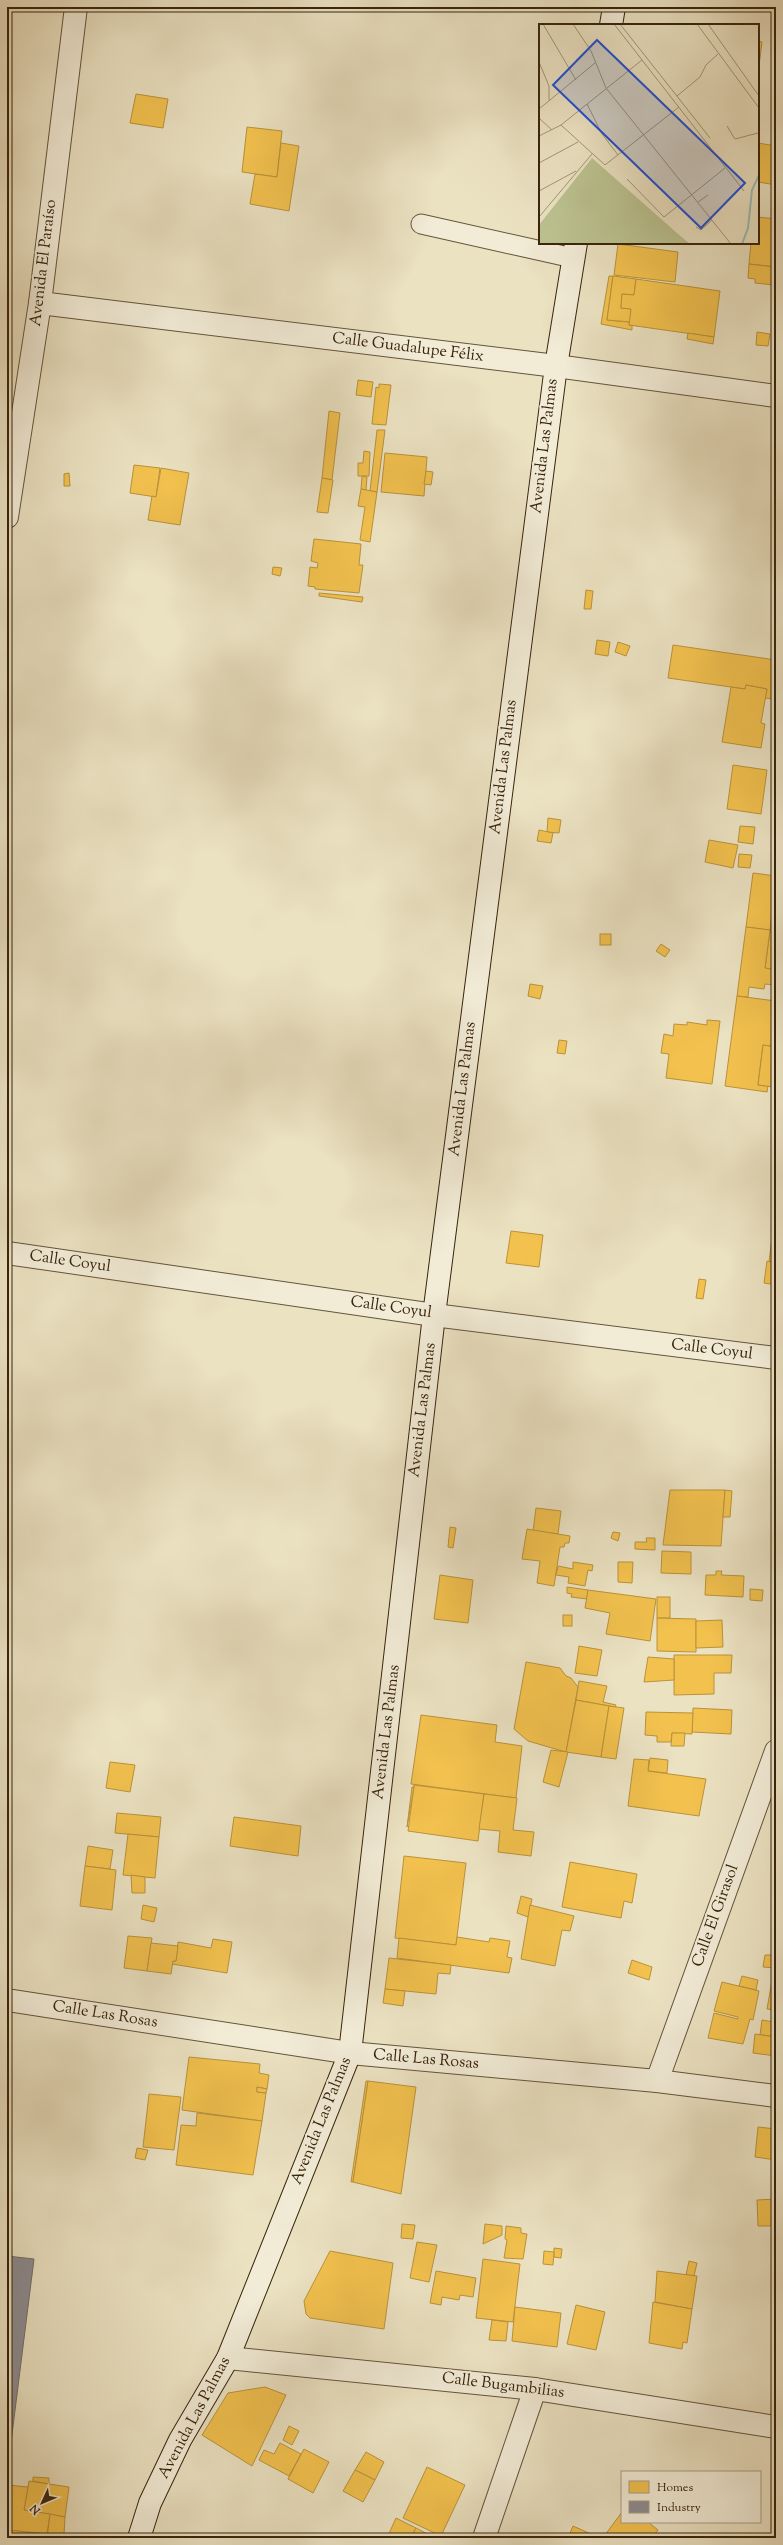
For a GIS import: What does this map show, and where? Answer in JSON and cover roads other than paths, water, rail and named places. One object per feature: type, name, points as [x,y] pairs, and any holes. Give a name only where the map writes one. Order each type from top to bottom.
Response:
[{"type":"street","name":"Avenida El Paraíso","points":[[7,517],[40,303],[76,7]]},
{"type":"street","points":[[611,24],[614,7]]},
{"type":"street","name":"Avenida Las Palmas","points":[[139,2538],[150,2503],[180,2440],[228,2358],[350,2053],[434,1315],[556,366],[575,251]]},
{"type":"street","name":"Calle Guadalupe Félix","points":[[40,303],[556,366],[776,396]]},
{"type":"street","name":"Calle Coyul","points":[[7,1253],[434,1315],[776,1358]]},
{"type":"street","name":"Calle El Girasol","points":[[657,2081],[776,1751]]},
{"type":"street","name":"Calle Las Rosas","points":[[7,2000],[350,2053],[657,2081],[776,2096]]},
{"type":"street","name":"Calle Bugambilias","points":[[228,2358],[535,2389],[776,2427]]},
{"type":"street","points":[[484,2538],[535,2389]]},
{"type":"lane","points":[[421,224],[575,251]]}]
